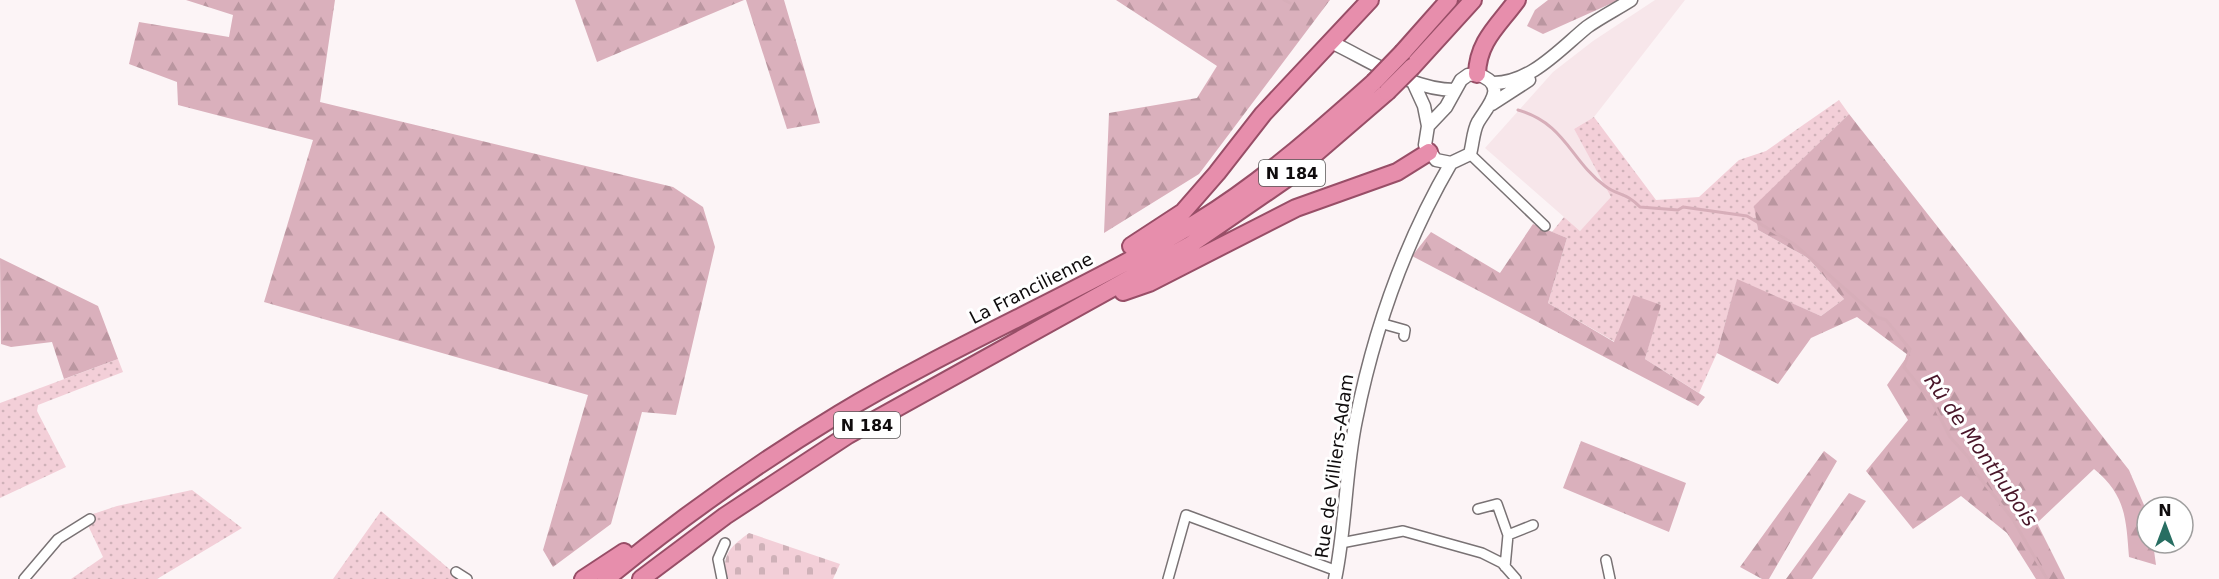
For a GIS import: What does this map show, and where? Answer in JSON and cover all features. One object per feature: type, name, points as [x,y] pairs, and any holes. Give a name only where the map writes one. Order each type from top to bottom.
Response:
[{"type":"highway","points":[[1062,295],[1086,274],[1183,212],[1263,114],[1370,0]]},
{"type":"highway","name":"La Francilienne","points":[[641,579],[734,509],[848,435],[1190,245],[1286,179],[1381,87],[1403,52],[1449,0]]},
{"type":"highway","name":"La Francilienne","points":[[606,579],[647,544],[839,414],[967,343],[1062,295],[1198,221],[1381,87],[1413,75],[1473,0]]},
{"type":"highway","points":[[1477,74],[1478,56],[1486,39],[1517,0]]},
{"type":"highway","points":[[1082,307],[1149,283],[1296,208],[1396,172],[1432,156]]},
{"type":"highway","points":[[583,579],[636,545],[647,544]]},
{"type":"highway","points":[[655,579],[664,563]]},
{"type":"street","points":[[1470,154],[1478,123],[1492,104],[1528,81],[1546,62],[1589,26],[1631,0]]},
{"type":"street","points":[[1330,42],[1413,75],[1440,90],[1455,90]]},
{"type":"street","points":[[1428,126],[1446,107],[1461,80],[1468,75],[1477,74],[1492,83],[1503,84],[1520,79],[1546,62]]},
{"type":"street","points":[[1413,75],[1424,106],[1428,126],[1425,138],[1440,181]]},
{"type":"street","points":[[1492,83],[1492,104]]},
{"type":"street","points":[[1432,156],[1451,162],[1470,154]]},
{"type":"street","points":[[1470,154],[1545,226]]},
{"type":"street","name":"Rue de Villiers-Adam","points":[[1336,575],[1356,421],[1380,323],[1440,181],[1451,162]]},
{"type":"street","points":[[1380,323],[1406,330],[1404,336]]},
{"type":"street","points":[[1478,509],[1497,504],[1508,535],[1506,567]]},
{"type":"street","points":[[1168,579],[1186,515],[1336,575]]},
{"type":"street","points":[[24,579],[58,539],[90,519]]},
{"type":"street","points":[[1508,535],[1533,525]]},
{"type":"street","points":[[1341,543],[1403,531],[1482,553],[1506,567],[1516,579]]},
{"type":"street","points":[[722,579],[718,559],[725,543]]},
{"type":"street","points":[[1606,560],[1610,579]]},
{"type":"street","points":[[456,572],[467,579]]},
{"type":"shaded area","points":[[1655,0],[1685,0],[1594,117],[1574,129],[1612,197],[1580,231],[1485,148],[1553,72],[1593,41]]},
{"type":"green space","points":[[186,0],[335,0],[320,102],[673,187],[703,207],[715,247],[676,415],[642,412],[611,524],[553,567],[543,550],[588,395],[264,302],[313,140],[178,105],[177,82],[129,64],[139,22],[229,37],[233,15]]},
{"type":"green space","points":[[575,0],[744,0],[597,62]]},
{"type":"green space","points":[[746,0],[784,0],[820,123],[787,129]]},
{"type":"green space","points":[[1116,0],[1330,0],[1199,174],[1104,233],[1109,113],[1197,98],[1217,66]]},
{"type":"green space","points":[[1548,0],[1619,0],[1543,34],[1527,26],[1535,10]]},
{"type":"green space","points":[[1839,100],[1849,114],[1755,206],[1758,230],[1808,258],[1844,299],[1821,316],[1737,280],[1717,353],[1699,393],[1645,359],[1660,305],[1615,342],[1548,303],[1567,238],[1552,232],[1564,217],[1580,231],[1611,197],[1574,129],[1594,117],[1656,200],[1699,197],[1739,160],[1766,151]]},
{"type":"green space","points":[[1849,114],[2129,470],[2140,495],[2135,495],[2135,555],[2155,555],[2156,565],[2129,557],[2122,508],[2113,488],[2094,469],[2037,523],[2065,579],[2036,579],[2007,533],[1961,496],[1913,529],[1866,471],[1908,420],[1887,385],[1908,355],[1857,317],[1811,338],[1778,384],[1717,353],[1737,279],[1821,316],[1844,299],[1808,258],[1758,230],[1754,206]]},
{"type":"green space","points":[[1533,224],[1567,238],[1548,303],[1614,342],[1633,295],[1661,305],[1645,359],[1705,397],[1698,406],[1412,256],[1431,232],[1500,273]]},
{"type":"green space","points":[[0,258],[98,306],[118,359],[64,379],[52,342],[11,347],[1,344]]},
{"type":"green space","points":[[118,359],[123,372],[38,405],[37,411],[66,467],[0,498],[0,403]]},
{"type":"green space","points":[[1581,441],[1686,483],[1669,532],[1563,488]]},
{"type":"green space","points":[[1824,451],[1837,461],[1769,579],[1762,579],[1740,567]]},
{"type":"green space","points":[[192,490],[242,528],[157,579],[71,579],[103,557],[84,517],[117,506]]},
{"type":"green space","points":[[1849,493],[1866,501],[1812,579],[1786,579]]},
{"type":"green space","points":[[381,511],[461,579],[333,579]]},
{"type":"green space","points":[[749,533],[840,564],[833,579],[726,579],[725,563],[728,552]]},
{"type":"waterway","name":"Rû de Monthubois","points":[[1284,0],[1290,3]]},
{"type":"waterway","name":"Rû de Monthubois","points":[[1518,110],[1547,124],[1593,176],[1640,207],[1678,210],[1683,207],[1747,216],[1794,244],[1877,317],[1886,320],[1910,349],[1904,367],[1933,403],[1950,437],[1969,458],[1976,473],[2012,518],[2047,579]]}]
